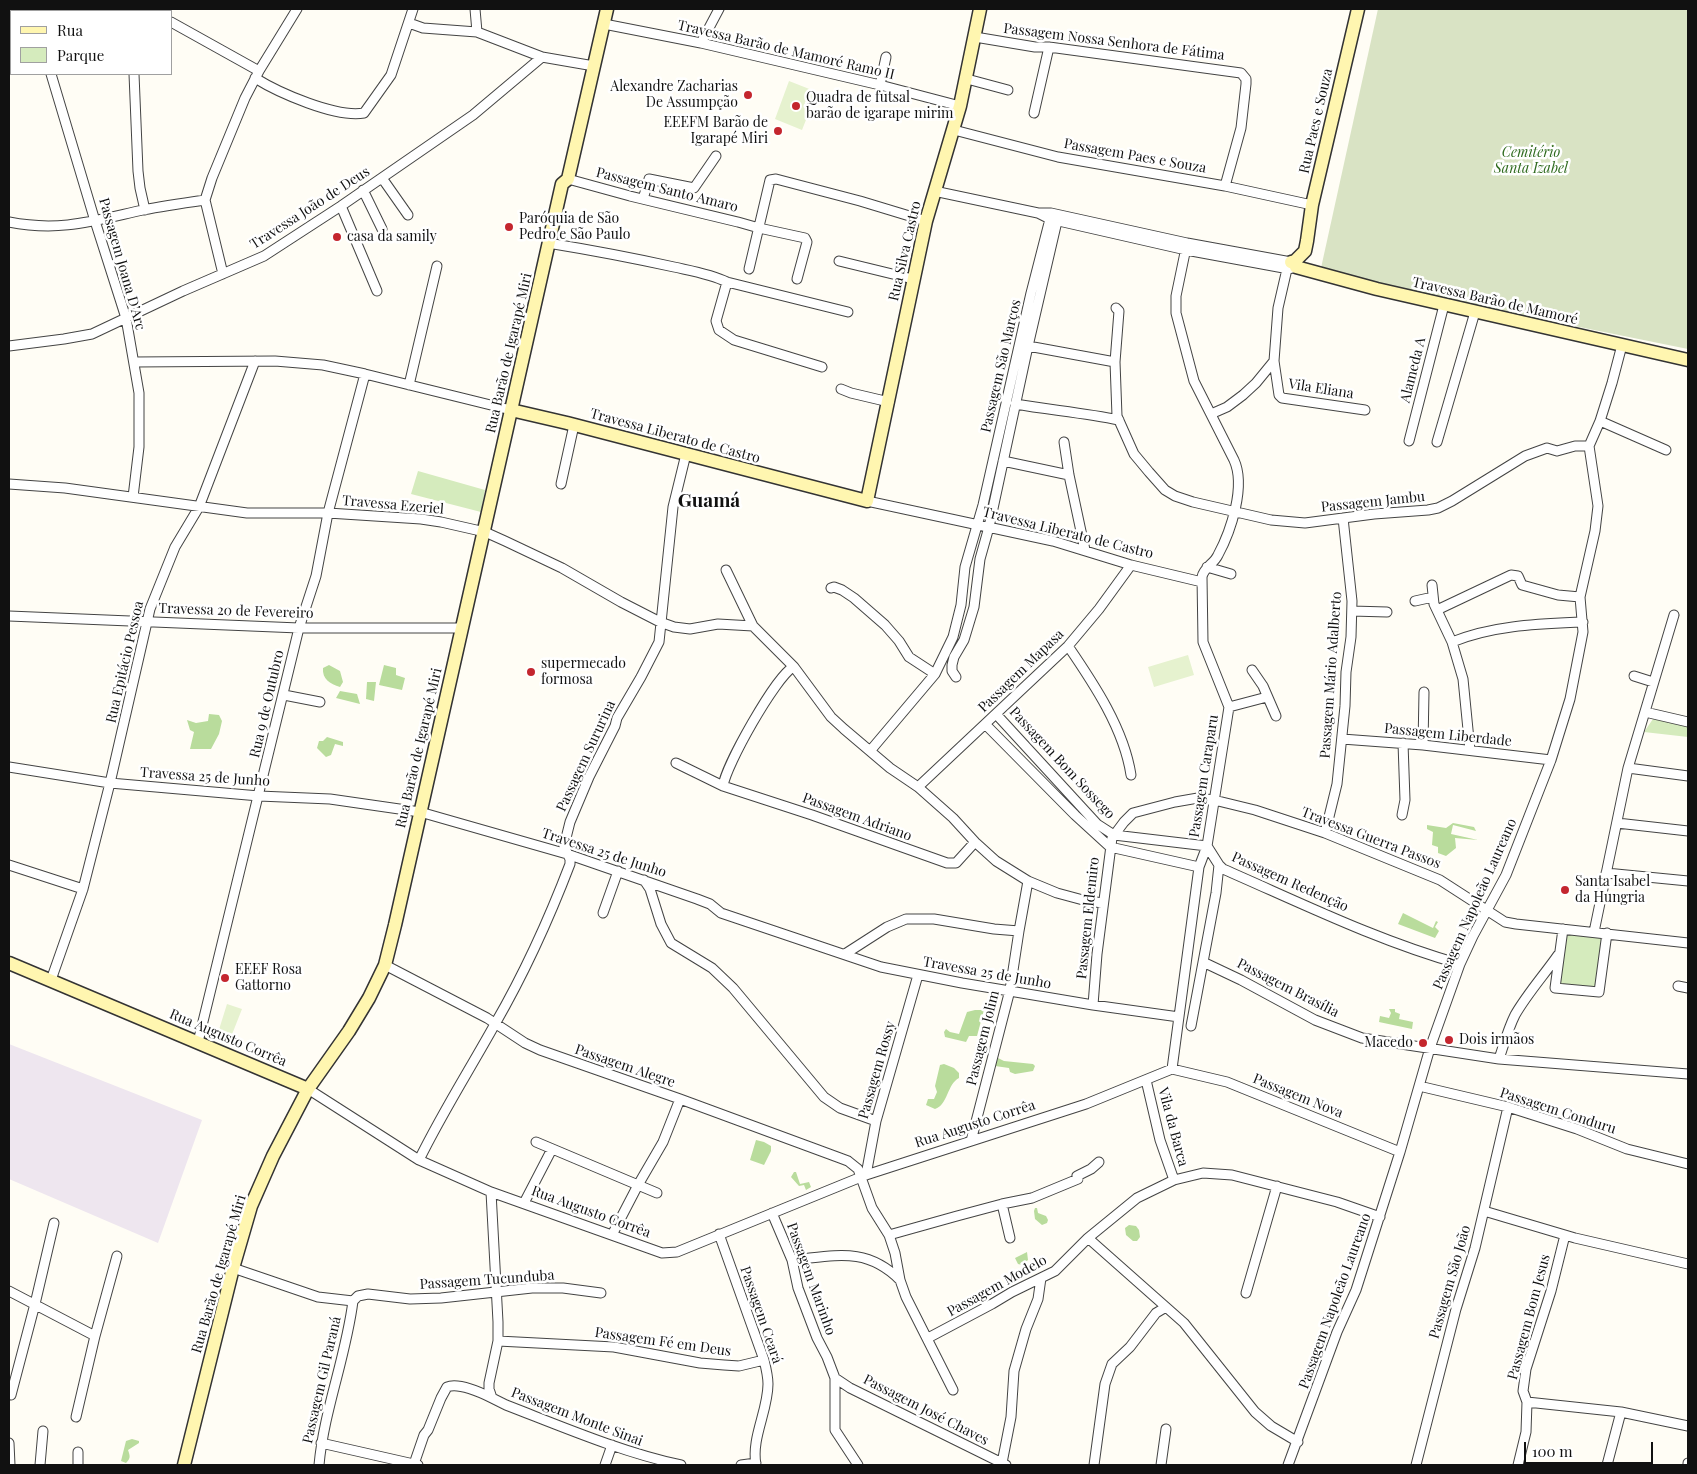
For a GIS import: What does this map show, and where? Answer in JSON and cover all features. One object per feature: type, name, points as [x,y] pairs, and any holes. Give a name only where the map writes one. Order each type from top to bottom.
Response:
[{"type":"street","points":[[223,274],[204,200],[237,116],[257,74],[297,9]]},
{"type":"street","points":[[172,23],[300,101],[356,114],[364,113],[390,75],[413,9]]},
{"type":"street","points":[[475,9],[477,32]]},
{"type":"street","name":"Rua Barão de Igarapé Miri","points":[[184,1465],[241,1238],[258,1190],[273,1156],[308,1089],[349,1031],[369,998],[385,965],[512,410],[548,243],[562,184],[568,179],[607,9]]},
{"type":"street","points":[[701,43],[719,9]]},
{"type":"street","name":"Rua Silva Castro","points":[[867,501],[926,221],[954,130],[967,79],[980,9]]},
{"type":"street","name":"Rua Paes e Souza","points":[[1291,266],[1305,251],[1312,205],[1356,9]]},
{"type":"street","points":[[409,23],[423,28],[477,32],[542,57],[594,66]]},
{"type":"street","name":"Travessa Barão de Mamoré Ramo II","points":[[604,24],[701,43],[960,106]]},
{"type":"street","name":"Passagem Nossa Senhora de Fátima","points":[[975,37],[1035,47],[1049,47],[1241,73],[1246,79],[1241,128],[1224,186]]},
{"type":"street","points":[[1034,113],[1049,47]]},
{"type":"street","name":"Travessa João de Deus","points":[[9,346],[92,334],[264,256],[341,206],[473,115],[542,57]]},
{"type":"street","points":[[880,85],[886,57]]},
{"type":"street","name":"Passagem Joana D’Arc","points":[[51,75],[126,318],[138,394],[139,447],[133,497]]},
{"type":"street","points":[[134,75],[138,171],[145,210]]},
{"type":"street","points":[[967,79],[1008,90]]},
{"type":"street","name":"Passagem Paes e Souza","points":[[954,130],[1058,157],[1224,186],[1312,205]]},
{"type":"street","points":[[644,199],[649,178],[694,188],[716,156]]},
{"type":"street","points":[[382,178],[408,215]]},
{"type":"street","name":"Passagem Santo Amaro","points":[[568,179],[806,240],[797,279]]},
{"type":"street","points":[[748,269],[770,180],[772,179],[860,201],[926,221]]},
{"type":"street","points":[[363,190],[382,229]]},
{"type":"street","name":"Travessa Barão de Mamoré","points":[[934,191],[1038,212],[1186,246],[1291,266],[1444,305],[1688,360]]},
{"type":"street","points":[[9,222],[56,227],[204,200]]},
{"type":"street","points":[[341,206],[377,291]]},
{"type":"street","name":"Passagem São Marços","points":[[956,677],[952,671],[952,665],[954,657],[964,640],[974,607],[980,559],[1028,346],[1054,217]]},
{"type":"street","name":"Passagem São Marços","points":[[870,751],[935,674],[953,637],[961,605],[965,567],[983,505],[1031,293],[1054,217]]},
{"type":"street","name":"Rua Paes e Souza","points":[[1307,241],[1309,258],[1319,273]]},
{"type":"street","points":[[548,243],[638,259],[717,277],[727,282],[848,312]]},
{"type":"street","name":"Passagem Caraparu","points":[[1172,1069],[1199,867],[1208,846],[1229,707],[1203,642],[1203,572],[1213,564],[1218,556],[1234,511],[1239,481],[1237,467],[1194,382],[1176,313],[1176,296],[1186,246]]},
{"type":"street","points":[[839,261],[913,279]]},
{"type":"street","points":[[409,385],[437,266]]},
{"type":"street","points":[[1211,414],[1227,407],[1243,395],[1256,383],[1274,361],[1278,308],[1291,266]]},
{"type":"street","points":[[727,282],[716,322],[719,330],[734,340],[822,367]]},
{"type":"street","name":"Alameda A","points":[[1409,441],[1444,305]]},
{"type":"street","name":"Passagem Jambu","points":[[1116,308],[1118,311],[1115,362],[1117,416],[1134,454],[1165,490],[1183,499],[1287,523],[1320,522],[1412,510],[1428,510],[1438,508],[1525,456],[1547,448],[1558,451],[1575,446],[1589,446]]},
{"type":"street","points":[[1437,442],[1475,312]]},
{"type":"street","points":[[1589,446],[1600,421],[1622,345]]},
{"type":"street","points":[[1028,346],[1115,362]]},
{"type":"street","name":"Travessa Liberato de Castro","points":[[134,362],[255,361],[302,363],[365,374],[574,425],[867,501],[1085,550],[1131,565],[1202,582]]},
{"type":"street","name":"Rua Epitácio Pessoa","points":[[51,980],[83,889],[156,593],[175,547],[199,507],[255,361]]},
{"type":"street","name":"Vila Eliana","points":[[1274,361],[1279,395],[1282,398],[1365,410]]},
{"type":"street","name":"Rua 9 de Outubro","points":[[198,1042],[299,628],[316,576],[328,513],[365,374]]},
{"type":"street","points":[[841,389],[889,402]]},
{"type":"street","points":[[1015,404],[1060,412],[1085,413],[1119,420]]},
{"type":"street","points":[[1600,421],[1666,450]]},
{"type":"street","points":[[561,484],[574,425]]},
{"type":"street","points":[[1064,442],[1085,550]]},
{"type":"street","name":"Passagem Napoleão Laureano","points":[[1288,1465],[1337,1332],[1356,1290],[1400,1152],[1430,1048],[1460,964],[1506,875],[1551,760],[1570,699],[1581,646],[1583,622],[1580,597],[1595,531],[1598,506],[1589,446]]},
{"type":"street","name":"Passagem Sururina","points":[[419,1160],[459,1085],[496,1023],[549,920],[570,864],[570,858],[564,846],[570,822],[617,718],[659,642],[673,507],[686,454]]},
{"type":"street","points":[[1003,461],[1069,475]]},
{"type":"street","name":"Travessa Ezeriel","points":[[9,484],[65,488],[256,514],[328,513],[421,519],[484,532],[562,568],[621,602],[674,627],[690,628],[718,624],[753,626]]},
{"type":"street","name":"Passagem Mário Adalberto","points":[[1325,833],[1337,784],[1346,672],[1351,637],[1352,611],[1349,559],[1343,518]]},
{"type":"street","name":"Passagem Mapasa","points":[[918,787],[1068,646],[1099,609],[1131,565]]},
{"type":"street","points":[[1207,567],[1231,574]]},
{"type":"street","points":[[726,570],[753,626],[793,667],[831,717],[890,768],[918,787],[953,818],[996,861],[1028,882],[1057,893],[1102,903]]},
{"type":"street","points":[[1437,610],[1511,575],[1518,576],[1524,586],[1558,595],[1580,597]]},
{"type":"street","points":[[1432,585],[1437,610],[1450,638],[1463,678],[1470,750]]},
{"type":"street","points":[[831,588],[834,587],[842,590],[885,625],[899,641],[909,657],[935,674]]},
{"type":"street","points":[[1415,601],[1433,597]]},
{"type":"street","points":[[1352,611],[1387,612]]},
{"type":"street","points":[[1594,932],[1628,768],[1674,615]]},
{"type":"street","name":"Travessa 20 de Fevereiro","points":[[9,616],[299,628],[462,628]]},
{"type":"street","points":[[1450,638],[1502,628],[1583,622]]},
{"type":"street","points":[[1068,646],[1090,678],[1120,736],[1131,775]]},
{"type":"street","points":[[723,786],[726,772],[761,710],[776,686],[793,667]]},
{"type":"street","points":[[1252,670],[1259,678],[1276,716]]},
{"type":"street","points":[[1634,676],[1653,682]]},
{"type":"street","points":[[1423,744],[1424,692]]},
{"type":"street","points":[[284,695],[320,702]]},
{"type":"street","points":[[1229,707],[1268,697]]},
{"type":"street","points":[[1645,712],[1688,722]]},
{"type":"street","name":"Passagem Bom Sossego","points":[[991,718],[1112,840]]},
{"type":"street","name":"Passagem Bom Sossego","points":[[991,718],[1075,815],[1112,840]]},
{"type":"street","name":"Passagem Liberdade","points":[[1342,740],[1423,744],[1551,760]]},
{"type":"street","points":[[1402,815],[1404,800],[1403,743]]},
{"type":"street","name":"Passagem Adriano","points":[[676,763],[723,786],[947,863],[956,863],[975,842]]},
{"type":"street","name":"Travessa 25 de Junho","points":[[9,767],[110,783],[259,796],[330,799],[420,812],[567,854],[618,871],[704,902],[722,913],[881,967],[1093,1005],[1179,1017]]},
{"type":"street","points":[[1628,768],[1688,776]]},
{"type":"street","name":"Passagem Bom Sossego","points":[[1112,840],[1128,817],[1139,811],[1198,798],[1214,800]]},
{"type":"street","name":"Travessa Guerra Passos","points":[[1214,800],[1255,810],[1325,833],[1422,871],[1440,880],[1505,922],[1688,943]]},
{"type":"street","points":[[1617,823],[1688,831]]},
{"type":"street","points":[[1112,840],[1208,846]]},
{"type":"street","points":[[1112,840],[1199,867]]},
{"type":"street","name":"Passagem Eldemiro","points":[[1093,1005],[1096,954],[1112,840]]},
{"type":"street","name":"Passagem Redenção","points":[[1208,846],[1219,865],[1386,940],[1421,953],[1460,964]]},
{"type":"street","points":[[9,865],[83,889]]},
{"type":"street","points":[[1191,1026],[1216,893],[1219,865]]},
{"type":"street","points":[[604,913],[618,871]]},
{"type":"street","points":[[1606,872],[1688,881]]},
{"type":"street","points":[[644,880],[650,889],[661,924],[671,943],[720,974],[824,1097],[840,1108],[876,1121]]},
{"type":"street","name":"Passagem Jolim","points":[[971,1141],[1010,990],[1018,931],[1028,882]]},
{"type":"street","points":[[846,954],[887,927],[906,919],[934,918],[994,929],[1018,931]]},
{"type":"street","points":[[1563,929],[1555,988],[1599,992],[1607,934]]},
{"type":"street","points":[[1499,1059],[1507,1032],[1516,1014],[1559,955]]},
{"type":"street","name":"Passagem Brasília","points":[[1203,962],[1241,980],[1314,1020],[1362,1038],[1499,1059],[1688,1074]]},
{"type":"street","name":"Rua Augusto Corrêa","points":[[9,963],[308,1089],[419,1160],[491,1192],[662,1253],[678,1252],[864,1176],[1086,1104],[1172,1069]]},
{"type":"street","name":"Passagem Alegre","points":[[385,965],[496,1023],[525,1044],[848,1161],[864,1176]]},
{"type":"street","name":"Passagem Rossy","points":[[918,974],[876,1121],[864,1176],[872,1208],[890,1236],[900,1280],[914,1314],[953,1390]]},
{"type":"street","points":[[1678,986],[1688,988]]},
{"type":"street","name":"Passagem Nova","points":[[1172,1069],[1228,1082],[1400,1152]]},
{"type":"street","name":"Vila da Barca","points":[[1146,1080],[1160,1140],[1174,1180]]},
{"type":"street","name":"Passagem Conduru","points":[[1419,1086],[1508,1107],[1577,1129],[1627,1148],[1688,1164]]},
{"type":"street","points":[[612,1235],[638,1185],[664,1142],[680,1099]]},
{"type":"street","name":"Passagem São João","points":[[1416,1465],[1456,1309],[1475,1248],[1508,1107]]},
{"type":"street","points":[[536,1142],[657,1193]]},
{"type":"street","points":[[524,1203],[552,1149]]},
{"type":"street","points":[[890,1236],[1049,1192],[1078,1179],[1076,1176],[1091,1169],[1099,1162]]},
{"type":"street","name":"Passagem Modelo","points":[[928,1338],[1056,1270],[1088,1238],[1137,1198],[1174,1180],[1200,1173],[1232,1175],[1277,1186],[1337,1202],[1380,1217]]},
{"type":"street","points":[[1246,1293],[1277,1186]]},
{"type":"street","name":"Passagem Monte Sinai","points":[[491,1192],[498,1307],[498,1341],[489,1383],[492,1398],[612,1445],[644,1456],[681,1465]]},
{"type":"street","points":[[1002,1204],[1010,1238]]},
{"type":"street","points":[[1484,1212],[1565,1235],[1688,1264]]},
{"type":"street","name":"Passagem Marinho","points":[[772,1213],[792,1260],[798,1288],[817,1338],[835,1378],[835,1430],[847,1451],[858,1465]]},
{"type":"street","points":[[11,1395],[54,1223]]},
{"type":"street","name":"Passagem Ceará","points":[[719,1234],[764,1360],[768,1385],[757,1441],[756,1464]]},
{"type":"street","name":"Passagem Bom Jesus","points":[[1518,1465],[1526,1432],[1527,1402],[1523,1391],[1526,1369],[1552,1291],[1565,1235]]},
{"type":"street","points":[[1088,1238],[1184,1324],[1255,1412],[1271,1426],[1298,1442]]},
{"type":"street","points":[[792,1260],[842,1254],[854,1256],[888,1268],[900,1280]]},
{"type":"street","points":[[76,1417],[95,1336],[117,1256]]},
{"type":"street","name":"Passagem Tucunduba","points":[[233,1268],[318,1296],[353,1301],[358,1296],[368,1294],[410,1299],[456,1297],[532,1288],[563,1288],[601,1293]]},
{"type":"street","points":[[1004,1464],[1011,1417],[1014,1371],[1026,1329],[1038,1298],[1041,1278]]},
{"type":"street","points":[[9,1291],[95,1336]]},
{"type":"street","name":"Passagem Gil Paraná","points":[[319,1465],[321,1443],[353,1301]]},
{"type":"street","points":[[1094,1465],[1105,1384],[1112,1364],[1130,1347],[1156,1313],[1166,1307]]},
{"type":"street","name":"Passagem Fé em Deus","points":[[498,1341],[614,1347],[724,1366],[739,1366],[764,1360]]},
{"type":"street","name":"Passagem José Chaves","points":[[835,1378],[850,1388],[1004,1464]]},
{"type":"street","points":[[321,1443],[416,1465],[424,1435],[447,1387],[454,1385],[480,1392],[492,1398]]},
{"type":"street","points":[[1527,1402],[1621,1412],[1688,1426]]},
{"type":"street","points":[[1607,1465],[1621,1412]]},
{"type":"street","points":[[1161,1465],[1166,1428]]},
{"type":"street","points":[[40,1465],[43,1431]]},
{"type":"street","points":[[9,1442],[10,1465]]},
{"type":"street","points":[[605,1465],[612,1445]]},
{"type":"street","points":[[78,1452],[78,1465]]},
{"type":"street","points":[[741,1465],[756,1464]]},
{"type":"shaded area","points":[[9,1044],[202,1120],[158,1243],[9,1179]]},
{"type":"green space","name":"Cemitério Santa Izabel","points":[[1378,9],[1688,9],[1688,349],[1446,300],[1321,268]]},
{"type":"green space","name":"Quadra de futsal barão de igarape mirim","points":[[789,81],[817,92],[802,130],[775,119]]},
{"type":"green space","points":[[418,471],[485,490],[481,512],[411,494]]},
{"type":"green space","points":[[1188,655],[1194,675],[1154,687],[1148,667]]},
{"type":"green space","points":[[329,665],[340,671],[343,682],[340,687],[330,683],[325,678],[323,668]]},
{"type":"green space","points":[[384,665],[396,668],[396,675],[405,678],[402,690],[379,685]]},
{"type":"green space","points":[[367,682],[376,682],[374,701],[366,699]]},
{"type":"green space","points":[[340,691],[357,694],[360,704],[336,698]]},
{"type":"green space","points":[[209,714],[219,715],[222,721],[219,734],[211,749],[190,749],[194,732],[190,730],[187,720],[196,723],[208,721]]},
{"type":"green space","points":[[1653,719],[1688,725],[1688,737],[1644,732]]},
{"type":"green space","points":[[327,737],[343,742],[343,746],[335,744],[331,755],[326,757],[317,748],[319,741],[323,741]]},
{"type":"green space","points":[[1453,823],[1474,827],[1476,831],[1453,825],[1451,834],[1478,840],[1455,838],[1456,848],[1446,856],[1438,853],[1438,847],[1432,845],[1433,832],[1427,829],[1427,825],[1446,828]]},
{"type":"green space","points":[[1403,913],[1433,928],[1436,921],[1438,922],[1435,927],[1439,931],[1435,938],[1398,924]]},
{"type":"green space","points":[[1566,932],[1606,937],[1599,992],[1559,987]]},
{"type":"green space","points":[[227,1004],[242,1009],[229,1042],[217,1036]]},
{"type":"green space","points":[[1389,1009],[1395,1009],[1395,1012],[1400,1014],[1399,1019],[1413,1022],[1412,1029],[1379,1022],[1380,1016],[1389,1018],[1391,1013]]},
{"type":"green space","points":[[984,1010],[977,1036],[969,1036],[966,1042],[945,1037],[944,1032],[946,1029],[959,1034],[967,1012]]},
{"type":"green space","points":[[998,1058],[1004,1061],[1033,1064],[1035,1066],[1033,1071],[1015,1074],[1010,1072],[1009,1068],[995,1066]]},
{"type":"green space","points":[[944,1064],[954,1068],[959,1073],[959,1078],[952,1085],[943,1103],[935,1109],[926,1105],[928,1099],[934,1099],[937,1092],[935,1086],[940,1065]]},
{"type":"green space","points":[[756,1140],[771,1146],[771,1151],[764,1165],[750,1160]]},
{"type":"green space","points":[[796,1172],[800,1184],[809,1182],[811,1187],[806,1190],[804,1185],[799,1186],[791,1177]]},
{"type":"green space","points":[[1035,1208],[1037,1208],[1038,1213],[1046,1216],[1047,1223],[1042,1225],[1035,1219]]},
{"type":"green space","points":[[1129,1225],[1136,1226],[1139,1230],[1140,1237],[1137,1241],[1133,1241],[1126,1235],[1125,1228]]},
{"type":"green space","points":[[1027,1252],[1028,1260],[1022,1265],[1018,1264],[1015,1258]]},
{"type":"green space","points":[[132,1439],[139,1441],[139,1443],[128,1450],[130,1457],[126,1463],[121,1461],[126,1441]]},
{"type":"place","name":"Alexandre Zacharias De Assumpção","points":[[748,95]]},
{"type":"place","name":"Quadra de futsal barão de igarape mirim","points":[[796,106]]},
{"type":"place","name":"EEEFM Barão de Igarapé Miri","points":[[778,131]]},
{"type":"place","name":"Paróquia de São Pedro e São Paulo","points":[[509,227]]},
{"type":"place","name":"casa da samily","points":[[337,237]]},
{"type":"place","name":"supermecado formosa","points":[[531,672]]},
{"type":"place","name":"Santa Isabel da Hungria","points":[[1565,890]]},
{"type":"place","name":"EEEF Rosa Gattorno","points":[[225,978]]},
{"type":"place","name":"Dois irmãos","points":[[1449,1040]]},
{"type":"place","name":"Macedo","points":[[1423,1043]]},
{"type":"district","name":"Guamá","points":[[709,501]]}]
